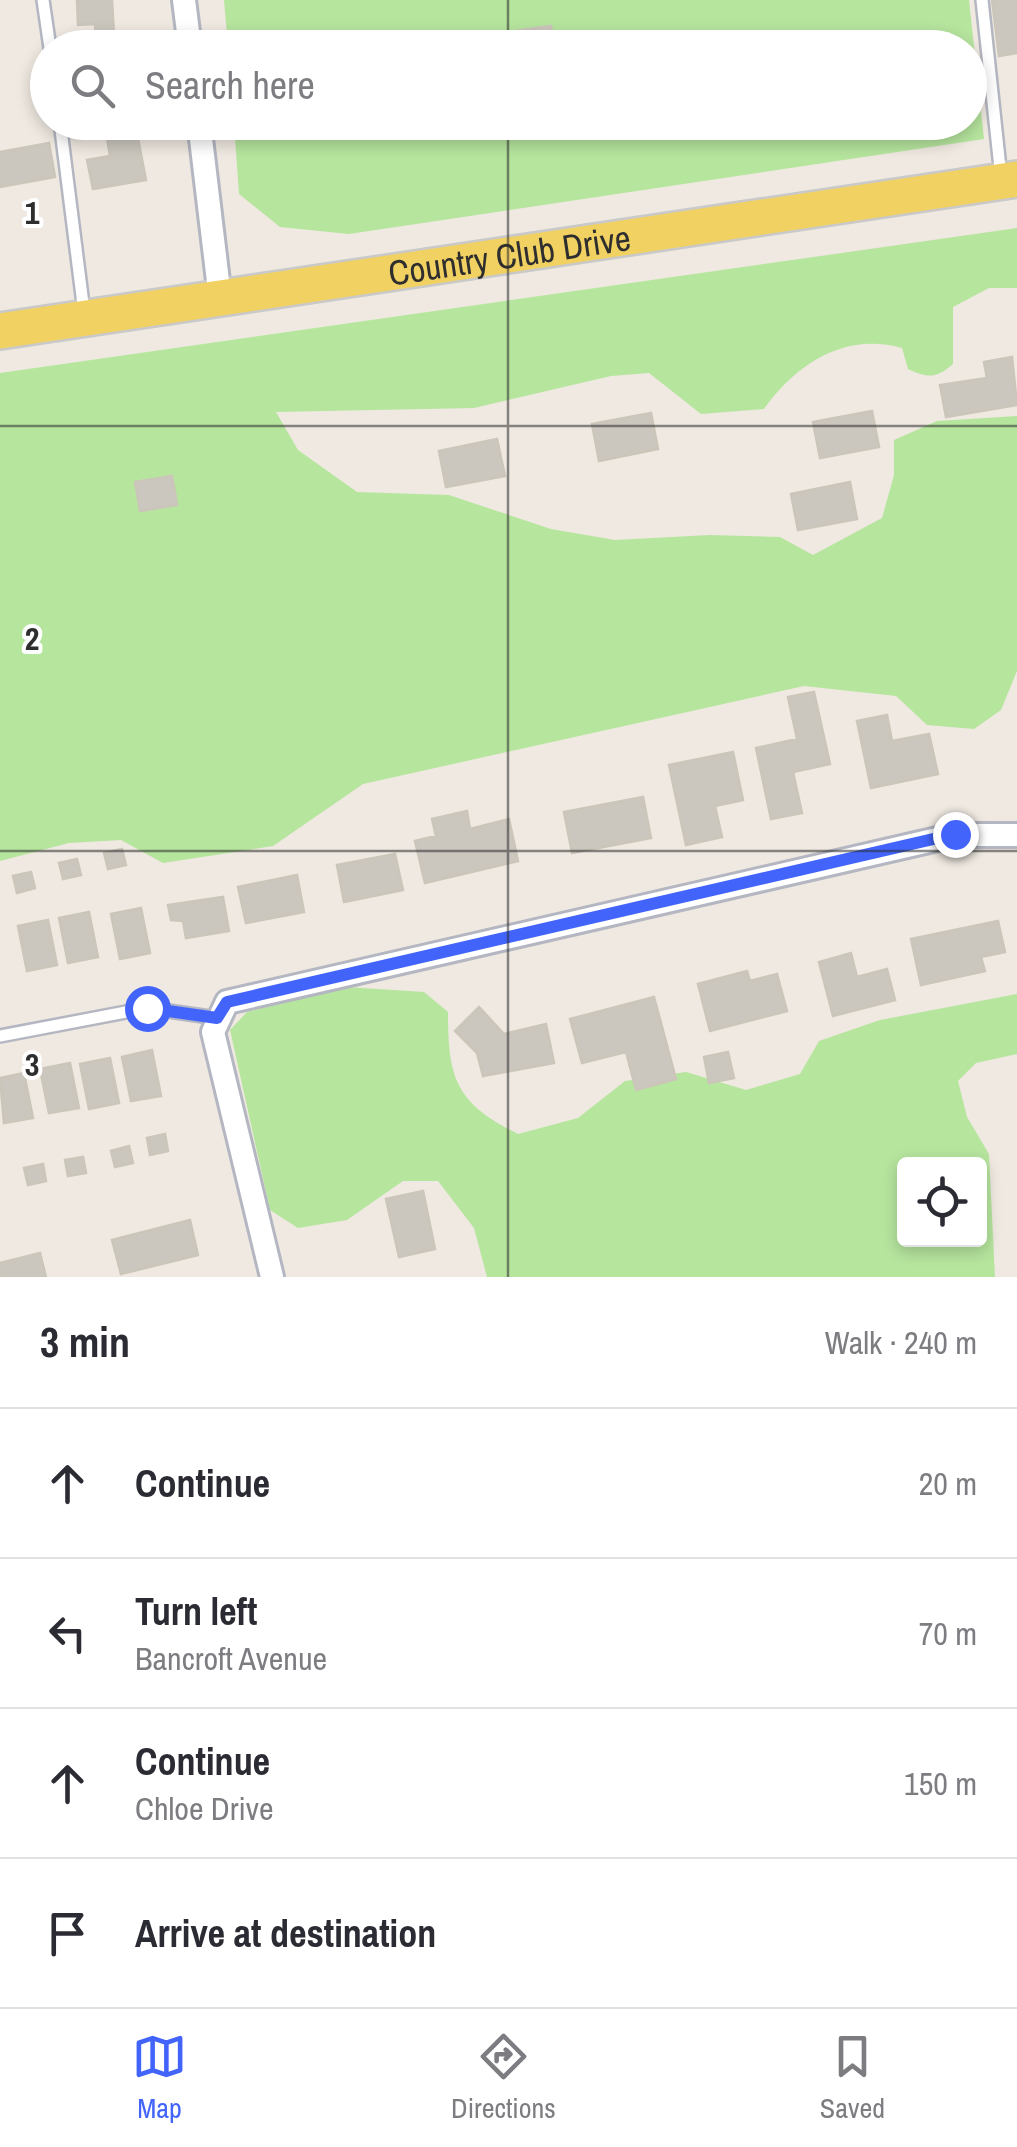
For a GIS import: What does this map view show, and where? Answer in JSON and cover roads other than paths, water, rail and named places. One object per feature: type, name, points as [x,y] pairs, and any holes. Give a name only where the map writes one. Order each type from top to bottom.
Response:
[{"type":"main road","name":"Country Club Drive","points":[[0,331],[1009,180]]},
{"type":"street","points":[[184,0],[188,30]]},
{"type":"street","points":[[201,140],[220,298]]},
{"type":"street","points":[[272,1277],[213,1032],[227,1002],[955,834],[1017,835]]},
{"type":"lane","points":[[44,0],[48,30]]},
{"type":"lane","points":[[982,0],[986,30]]},
{"type":"lane","points":[[987,33],[1009,180]]},
{"type":"lane","points":[[62,140],[85,318]]},
{"type":"lane","points":[[0,1036],[147,1008],[217,1018]]}]
